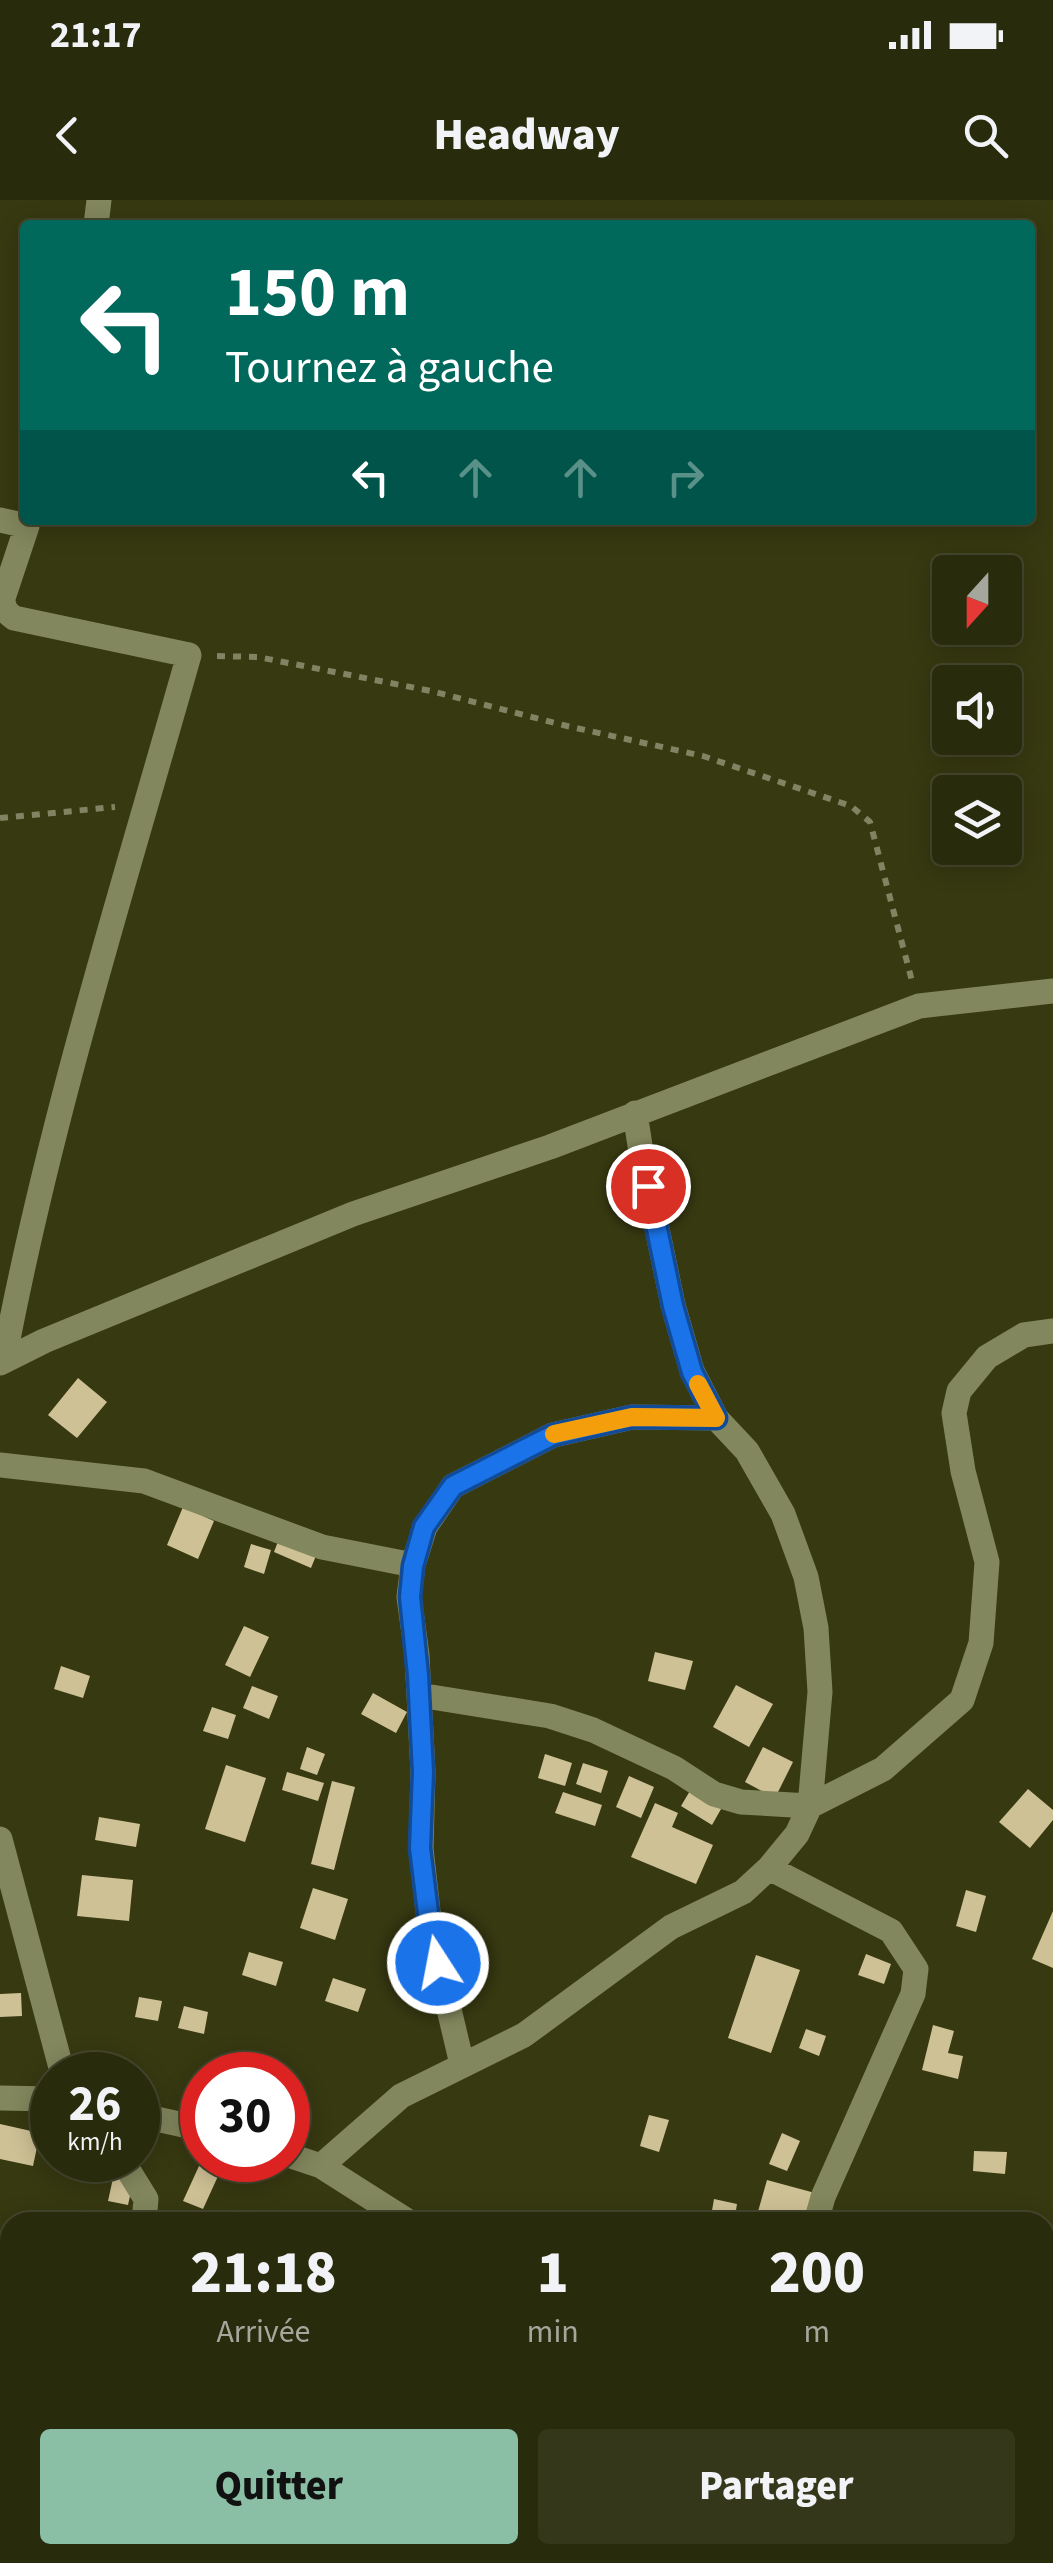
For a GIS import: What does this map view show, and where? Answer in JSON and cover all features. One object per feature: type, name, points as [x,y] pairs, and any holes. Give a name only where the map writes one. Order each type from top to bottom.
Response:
[{"type":"street","points":[[2,1361],[32,1224],[107,937],[189,655],[9,614],[2,598],[27,525]]},
{"type":"street","points":[[2,1361],[44,1340],[352,1214],[550,1147],[919,1006],[1053,991]]},
{"type":"street","points":[[321,2166],[401,2096],[524,2035],[671,1926],[743,1892],[797,1834],[810,1806],[820,1692],[816,1628],[806,1577],[782,1514],[747,1451],[716,1418],[692,1372],[673,1306],[635,1113]]},
{"type":"street","points":[[419,1695],[550,1716],[593,1730],[674,1768],[714,1794],[741,1802],[810,1806],[882,1770],[962,1700],[982,1643],[987,1562],[963,1470],[954,1413],[959,1391],[987,1357],[1024,1335],[1053,1331]]},
{"type":"street","points":[[462,2064],[430,1929],[420,1848],[423,1772],[418,1655],[410,1597],[413,1566],[424,1527],[453,1486],[553,1435],[632,1417],[716,1418]]},
{"type":"street","points":[[0,1465],[144,1481],[322,1548],[413,1566]]},
{"type":"street","points":[[0,1839],[57,2052]]},
{"type":"street","points":[[769,1868],[891,1931],[916,1968],[913,1994],[819,2212]]},
{"type":"street","points":[[0,2098],[30,2099]]},
{"type":"street","points":[[310,2162],[394,2212]]},
{"type":"street","points":[[136,2182],[146,2199],[145,2212]]},
{"type":"path","points":[[189,655],[258,657],[431,691],[703,756],[851,806],[870,822],[919,1006]]},
{"type":"path","points":[[0,818],[146,804]]},
{"type":"building","points":[[78,1378],[107,1402],[77,1438],[48,1415]]},
{"type":"building","points":[[183,1507],[214,1521],[198,1559],[167,1545]]},
{"type":"building","points":[[282,1531],[320,1546],[311,1568],[274,1552]]},
{"type":"building","points":[[251,1544],[271,1550],[264,1574],[244,1567]]},
{"type":"building","points":[[244,1626],[269,1637],[250,1677],[225,1665]]},
{"type":"building","points":[[655,1652],[693,1661],[685,1690],[648,1681]]},
{"type":"building","points":[[61,1666],[90,1676],[83,1698],[54,1689]]},
{"type":"building","points":[[736,1685],[773,1704],[749,1747],[713,1727]]},
{"type":"building","points":[[252,1686],[278,1696],[269,1719],[243,1708]]},
{"type":"building","points":[[373,1693],[407,1712],[396,1733],[361,1714]]},
{"type":"building","points":[[212,1707],[236,1715],[228,1739],[203,1731]]},
{"type":"building","points":[[307,1747],[325,1754],[317,1775],[300,1769]]},
{"type":"building","points":[[763,1747],[793,1762],[775,1798],[745,1782]]},
{"type":"building","points":[[545,1754],[572,1763],[565,1786],[538,1778]]},
{"type":"building","points":[[583,1763],[608,1771],[601,1793],[576,1784]]},
{"type":"building","points":[[226,1765],[266,1778],[245,1842],[205,1829]]},
{"type":"building","points":[[287,1772],[324,1783],[318,1801],[282,1790]]},
{"type":"building","points":[[629,1776],[654,1787],[641,1818],[616,1807]]},
{"type":"building","points":[[332,1781],[355,1787],[334,1870],[311,1864]]},
{"type":"building","points":[[694,1784],[725,1802],[712,1825],[681,1806]]},
{"type":"building","points":[[1028,1789],[1053,1810],[1053,1820],[1030,1848],[999,1822]]},
{"type":"building","points":[[563,1792],[602,1805],[595,1826],[555,1813]]},
{"type":"building","points":[[655,1803],[678,1813],[672,1827],[713,1845],[696,1884],[631,1857]]},
{"type":"building","points":[[99,1817],[140,1824],[136,1847],[95,1840]]},
{"type":"building","points":[[82,1875],[133,1880],[129,1921],[77,1916]]},
{"type":"building","points":[[313,1888],[348,1899],[335,1940],[300,1928]]},
{"type":"building","points":[[966,1890],[986,1896],[976,1932],[956,1926]]},
{"type":"building","points":[[1053,1911],[1053,1968],[1032,1959]]},
{"type":"building","points":[[249,1952],[283,1962],[276,1986],[242,1975]]},
{"type":"building","points":[[866,1954],[891,1964],[884,1984],[858,1975]]},
{"type":"building","points":[[756,1955],[800,1970],[771,2053],[728,2038]]},
{"type":"building","points":[[333,1978],[366,1989],[358,2012],[325,2001]]},
{"type":"building","points":[[21,1993],[22,2016],[0,2017],[0,1994]]},
{"type":"building","points":[[139,1997],[162,2001],[158,2021],[135,2017]]},
{"type":"building","points":[[184,2006],[208,2012],[204,2034],[178,2028]]},
{"type":"building","points":[[933,2025],[954,2031],[948,2053],[963,2056],[958,2079],[922,2070]]},
{"type":"building","points":[[806,2029],[826,2036],[819,2056],[799,2048]]},
{"type":"building","points":[[649,2115],[669,2120],[659,2152],[640,2146]]},
{"type":"building","points":[[0,2124],[30,2131],[30,2165],[0,2159]]},
{"type":"building","points":[[782,2133],[800,2141],[787,2171],[769,2164]]},
{"type":"building","points":[[974,2151],[1007,2152],[1005,2174],[973,2171]]},
{"type":"building","points":[[767,2180],[815,2193],[810,2212],[758,2212]]},
{"type":"building","points":[[112,2182],[133,2182],[128,2205],[108,2201]]},
{"type":"building","points":[[192,2182],[215,2182],[203,2209],[183,2201]]},
{"type":"building","points":[[714,2199],[737,2204],[736,2212],[712,2212]]},
{"type":"slow traffic","points":[[554,1434],[632,1417],[716,1418],[698,1384]]},
{"type":"route","points":[[438,1963],[420,1848],[423,1772],[418,1655],[410,1597],[413,1566],[424,1527],[453,1486],[553,1435],[632,1417],[716,1418],[692,1372],[673,1306],[648,1186]]}]
